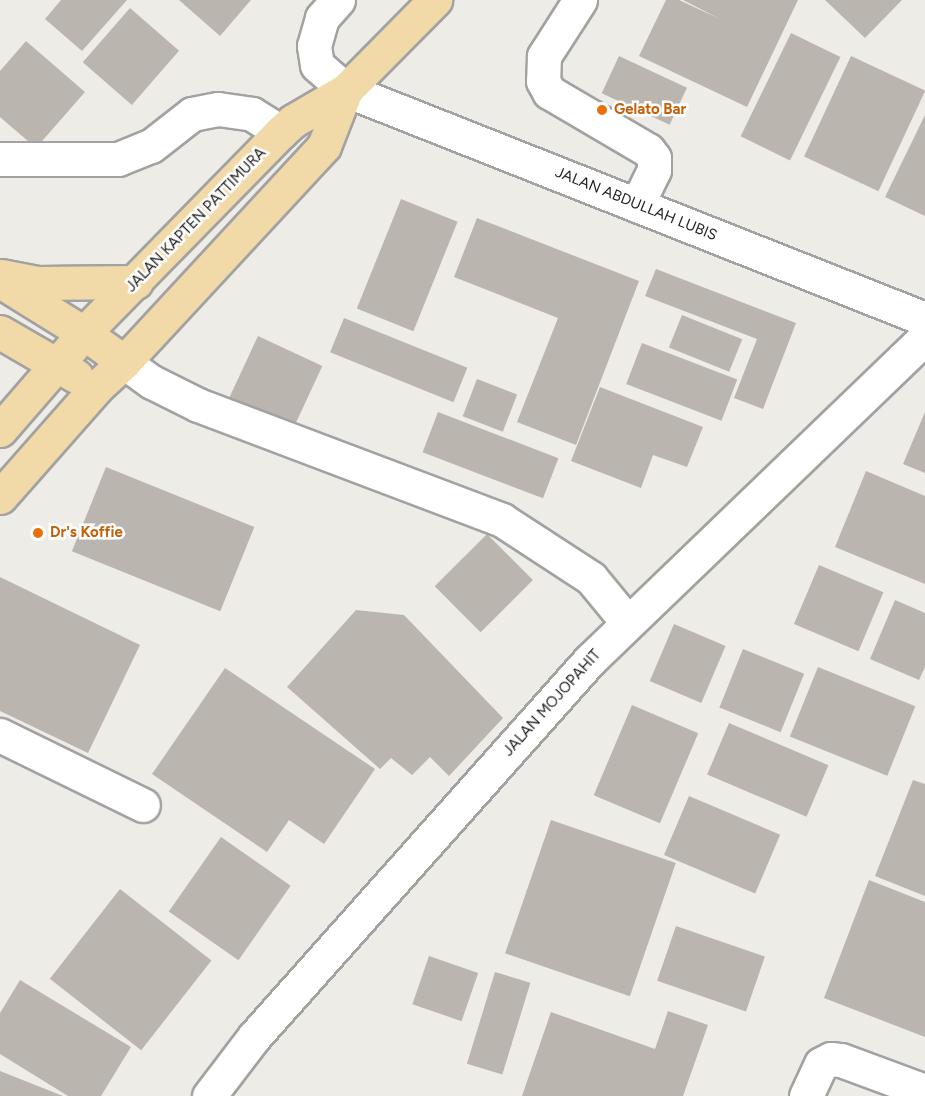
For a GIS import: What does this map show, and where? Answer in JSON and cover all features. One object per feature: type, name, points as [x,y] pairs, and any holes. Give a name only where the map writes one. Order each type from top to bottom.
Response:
[{"type":"main road","name":"JALAN KAPTEN PATTIMURA","points":[[0,430],[58,366],[84,333],[281,132],[293,121],[346,90],[435,0]]},
{"type":"main road","name":"JALAN KAPTEN PATTIMURA","points":[[0,496],[96,388],[123,362],[324,146],[346,90]]},
{"type":"main road","points":[[0,276],[37,283],[136,282]]},
{"type":"main road","points":[[0,282],[84,333],[123,362]]},
{"type":"main road","points":[[0,332],[96,388]]},
{"type":"street","name":"JALAN ABDULLAH LUBIS","points":[[338,0],[322,18],[314,46],[317,65],[346,90],[925,319]]},
{"type":"street","points":[[580,0],[544,56],[543,81],[549,92],[648,150],[654,158],[654,170],[637,205]]},
{"type":"street","points":[[0,159],[118,159],[151,146],[192,114],[218,109],[252,114],[281,132]]},
{"type":"street","name":"JALAN MOJOPAHIT","points":[[209,1096],[254,1037],[589,661],[925,338]]},
{"type":"street","points":[[123,362],[152,382],[198,405],[502,520],[591,578],[628,623]]},
{"type":"street","points":[[0,735],[143,804]]},
{"type":"street","points":[[806,1096],[821,1064],[831,1059],[841,1060],[925,1090]]},
{"type":"building","points":[[61,0],[127,0],[82,51],[45,19]]},
{"type":"building","points":[[179,0],[251,0],[220,36]]},
{"type":"building","points":[[666,0],[679,0],[720,19],[683,0],[798,0],[747,107],[639,56]]},
{"type":"building","points":[[825,0],[902,0],[865,38]]},
{"type":"building","points":[[130,8],[179,51],[132,105],[83,62]]},
{"type":"building","points":[[791,33],[840,57],[790,160],[741,136]]},
{"type":"building","points":[[26,41],[85,92],[36,148],[0,117],[0,71]]},
{"type":"building","points":[[619,56],[687,88],[670,125],[602,93]]},
{"type":"building","points":[[851,56],[925,91],[878,191],[804,157]]},
{"type":"building","points":[[925,115],[925,216],[885,197]]},
{"type":"building","points":[[401,199],[458,222],[413,331],[357,308]]},
{"type":"building","points":[[477,218],[639,281],[576,445],[517,422],[558,318],[454,277]]},
{"type":"building","points":[[656,269],[796,323],[763,409],[734,398],[757,339],[645,296]]},
{"type":"building","points":[[682,315],[742,339],[729,372],[669,347]]},
{"type":"building","points":[[344,318],[467,368],[453,402],[330,352]]},
{"type":"building","points":[[258,336],[322,366],[294,428],[229,398]]},
{"type":"building","points":[[642,343],[737,380],[721,421],[626,384]]},
{"type":"building","points":[[477,379],[517,394],[503,432],[463,416]]},
{"type":"building","points":[[600,387],[703,427],[687,467],[653,455],[641,488],[571,461]]},
{"type":"building","points":[[438,412],[558,458],[543,498],[423,452]]},
{"type":"building","points":[[925,412],[925,473],[903,464]]},
{"type":"building","points":[[106,467],[254,527],[220,611],[72,551]]},
{"type":"building","points":[[866,471],[925,496],[925,584],[835,547]]},
{"type":"building","points":[[487,534],[533,580],[481,632],[435,586]]},
{"type":"building","points":[[819,565],[883,592],[858,651],[794,624]]},
{"type":"building","points":[[0,577],[140,645],[88,753],[0,711]]},
{"type":"building","points":[[895,600],[925,613],[925,667],[919,680],[870,659]]},
{"type":"building","points":[[356,610],[404,615],[503,718],[449,776],[430,757],[412,775],[391,758],[380,769],[287,687]]},
{"type":"building","points":[[674,624],[726,646],[701,703],[650,681]]},
{"type":"building","points":[[743,649],[804,674],[781,732],[719,707]]},
{"type":"building","points":[[818,667],[915,706],[887,776],[790,737]]},
{"type":"building","points":[[225,668],[375,769],[324,844],[289,820],[267,852],[152,774]]},
{"type":"building","points":[[632,705],[698,733],[660,823],[594,795]]},
{"type":"building","points":[[729,723],[828,765],[807,817],[707,775]]},
{"type":"building","points":[[913,780],[925,784],[925,896],[875,876]]},
{"type":"building","points":[[689,796],[780,835],[755,894],[664,855]]},
{"type":"building","points":[[551,820],[676,863],[630,996],[505,953]]},
{"type":"building","points":[[221,837],[291,886],[238,960],[169,912]]},
{"type":"building","points":[[869,880],[925,902],[925,1037],[824,998]]},
{"type":"building","points":[[120,889],[211,960],[141,1050],[50,979]]},
{"type":"building","points":[[676,926],[765,957],[746,1011],[657,981]]},
{"type":"building","points":[[429,956],[478,973],[462,1021],[412,1004]]},
{"type":"building","points":[[495,972],[530,983],[502,1075],[467,1064]]},
{"type":"building","points":[[20,980],[131,1047],[101,1096],[68,1096],[0,1054],[0,1013]]},
{"type":"building","points":[[668,1011],[708,1025],[683,1096],[522,1096],[551,1012],[655,1049]]},
{"type":"building","points":[[0,1071],[63,1096],[0,1096]]},
{"type":"place","name":"Gelato Bar","points":[[602,110]]},
{"type":"place","name":"Dr's Koffie","points":[[38,533]]}]
